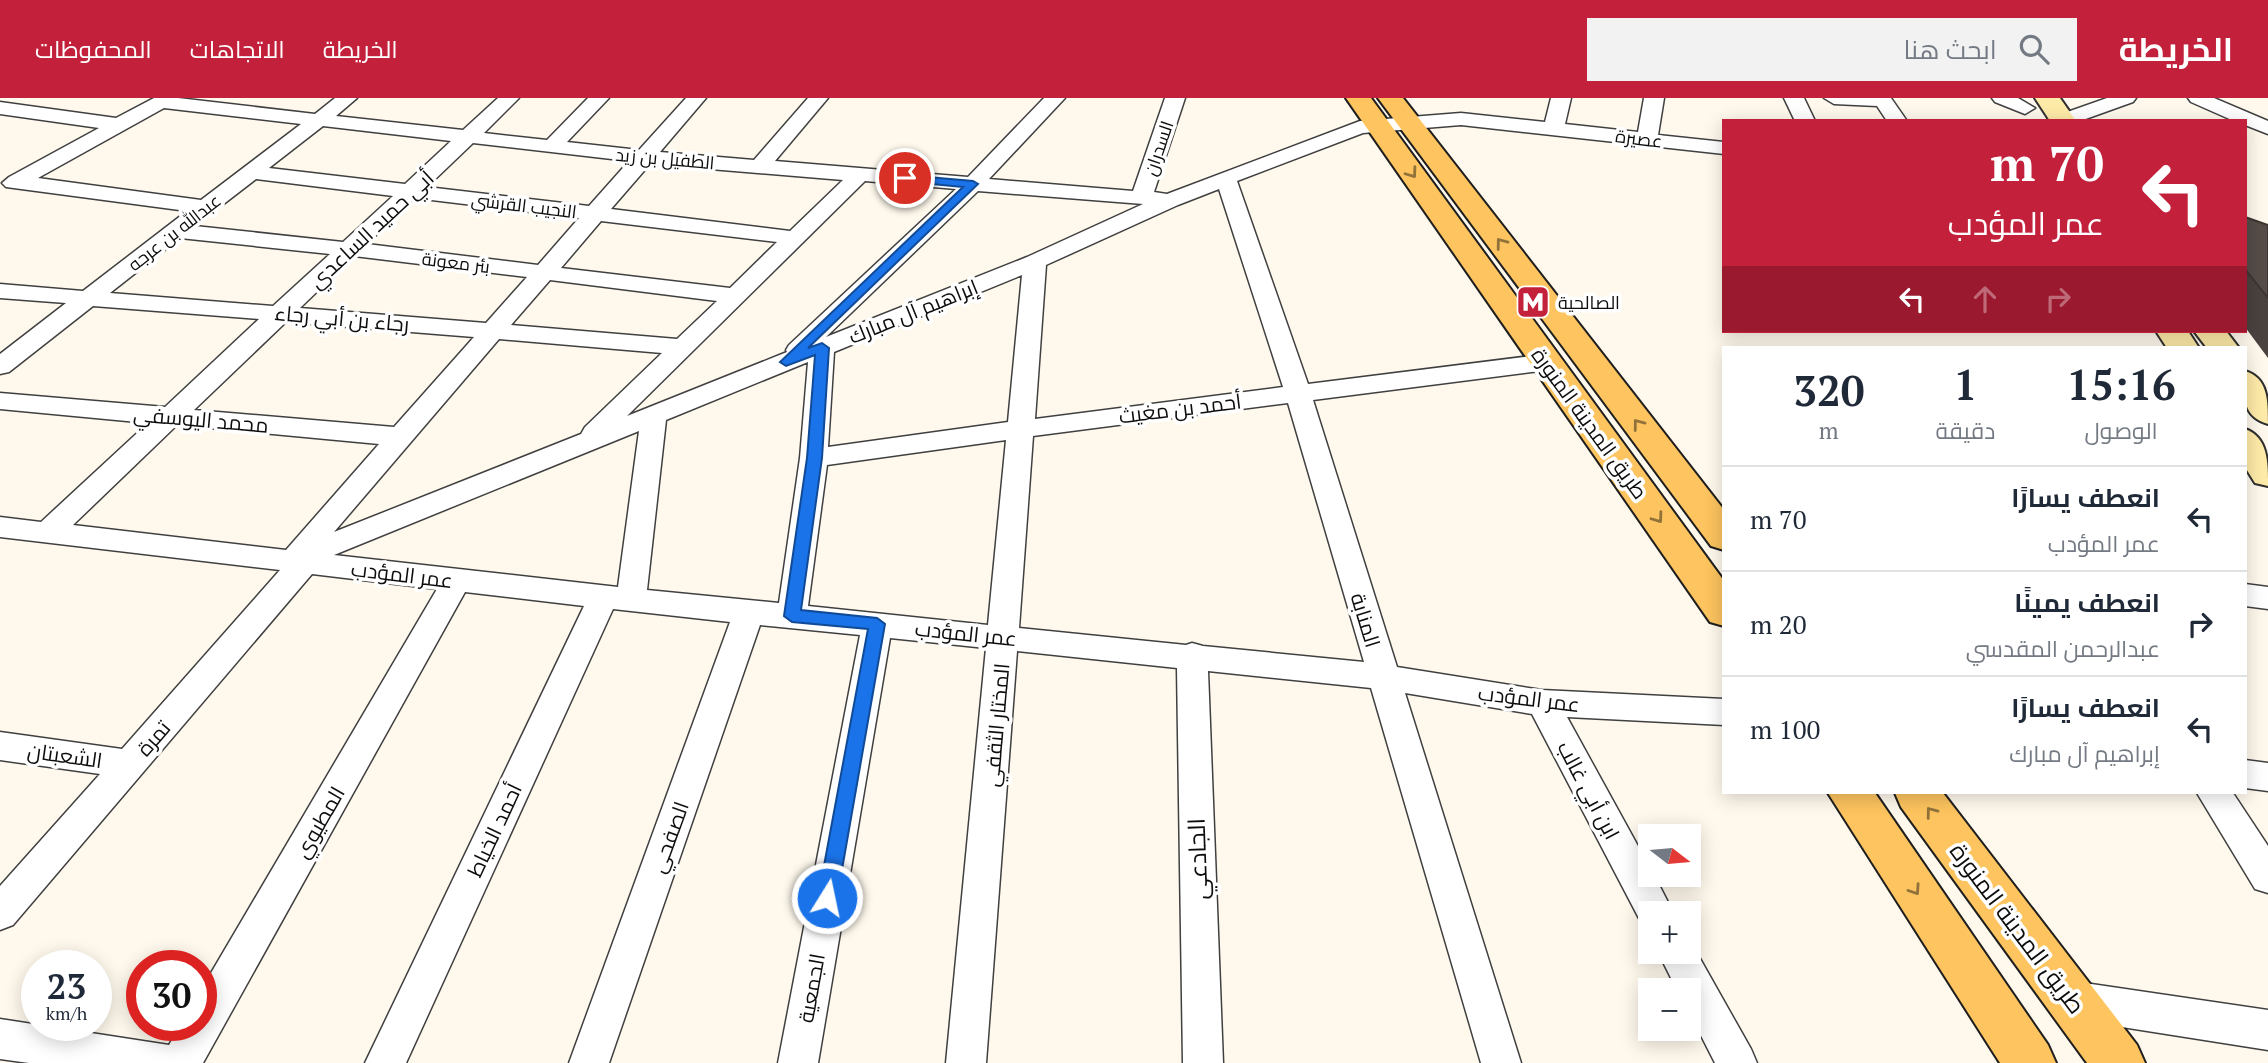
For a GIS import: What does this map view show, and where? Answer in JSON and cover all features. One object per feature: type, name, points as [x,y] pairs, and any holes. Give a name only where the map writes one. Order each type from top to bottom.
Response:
[{"type":"main road","name":"طريق المدينة المنورة","points":[[1358,98],[1392,115],[1722,534]]},
{"type":"main road","points":[[2025,105],[2060,119]]},
{"type":"main road","name":"طريق المدينة المنورة","points":[[1392,115],[1547,362],[1722,608]]},
{"type":"main road","points":[[2247,443],[2268,474]]},
{"type":"main road","points":[[1851,794],[2030,1063]]},
{"type":"main road","name":"طريق المدينة المنورة","points":[[1918,794],[2119,1063]]},
{"type":"street","name":"عبدالله بن عرجه","points":[[0,366],[347,98]]},
{"type":"street","name":"أبي حميد الساعدي","points":[[48,532],[509,98]]},
{"type":"street","points":[[552,146],[599,98]]},
{"type":"street","name":"تمرة","points":[[0,913],[130,764],[402,436],[696,98]]},
{"type":"street","points":[[760,166],[818,98]]},
{"type":"street","points":[[786,362],[973,184],[1055,98]]},
{"type":"street","name":"السدران","points":[[1141,198],[1175,98]]},
{"type":"street","points":[[1554,128],[1561,98]]},
{"type":"street","points":[[1647,139],[1654,98]]},
{"type":"street","points":[[1794,98],[1804,119]]},
{"type":"street","points":[[1834,98],[1884,101],[1896,119]]},
{"type":"street","points":[[2066,119],[2126,98]]},
{"type":"street","points":[[2198,98],[2268,128]]},
{"type":"street","name":"الطفيل بن زيد","points":[[164,100],[645,157],[1170,200]]},
{"type":"street","points":[[8,185],[164,100]]},
{"type":"street","points":[[0,108],[120,125]]},
{"type":"street","name":"عصيرة","points":[[1392,115],[1554,128],[1722,148]]},
{"type":"street","name":"إبراهيم آل مبارك","points":[[299,562],[654,415],[1035,262],[1170,200],[1392,115]]},
{"type":"street","name":"النجيب القرشي","points":[[251,172],[796,238]]},
{"type":"street","points":[[584,444],[860,174]]},
{"type":"street","name":"المنابة","points":[[1226,179],[1297,393],[1501,1063]]},
{"type":"street","points":[[8,185],[206,207]]},
{"type":"street","name":"بئر معونة","points":[[175,231],[349,249],[736,296]]},
{"type":"street","name":"المختار الثقفي","points":[[966,1063],[1035,262]]},
{"type":"street","name":"رجاء بن أبي رجاء","points":[[0,290],[684,346]]},
{"type":"street","points":[[792,616],[814,458],[822,348]]},
{"type":"street","name":"أحمد بن مغيث","points":[[814,458],[1547,362]]},
{"type":"street","name":"محمد اليوسفي","points":[[0,401],[402,436]]},
{"type":"street","name":"أحمد الخياط","points":[[385,1063],[617,598],[654,415]]},
{"type":"street","name":"عمر المؤدب","points":[[0,527],[617,598],[1192,655],[1383,677],[1542,703],[1722,712]]},
{"type":"street","name":"المطيوي","points":[[181,1063],[457,580]]},
{"type":"street","points":[[2247,595],[2268,598]]},
{"type":"street","name":"الصفحي","points":[[589,1063],[749,611]]},
{"type":"street","name":"الجمعية","points":[[798,1063],[877,624]]},
{"type":"street","name":"الجادعي","points":[[1192,655],[1203,1063]]},
{"type":"street","name":"ابن أبي غالب","points":[[1542,703],[1649,901]]},
{"type":"street","name":"الشعبتان","points":[[0,746],[130,764]]},
{"type":"street","points":[[2247,774],[2268,777]]},
{"type":"street","points":[[2215,794],[2268,877]]},
{"type":"street","points":[[1683,964],[1737,1063]]},
{"type":"street","points":[[2071,1000],[2268,1030]]},
{"type":"street","points":[[0,1038],[163,1063]]},
{"type":"building","points":[[2247,218],[2268,225],[2268,298],[2247,272]]},
{"type":"place","name":"الصالحية","points":[[1533,302]]},
{"type":"route","points":[[827,898],[877,624],[792,616],[814,458],[822,348],[786,362],[973,184],[905,178]]}]
